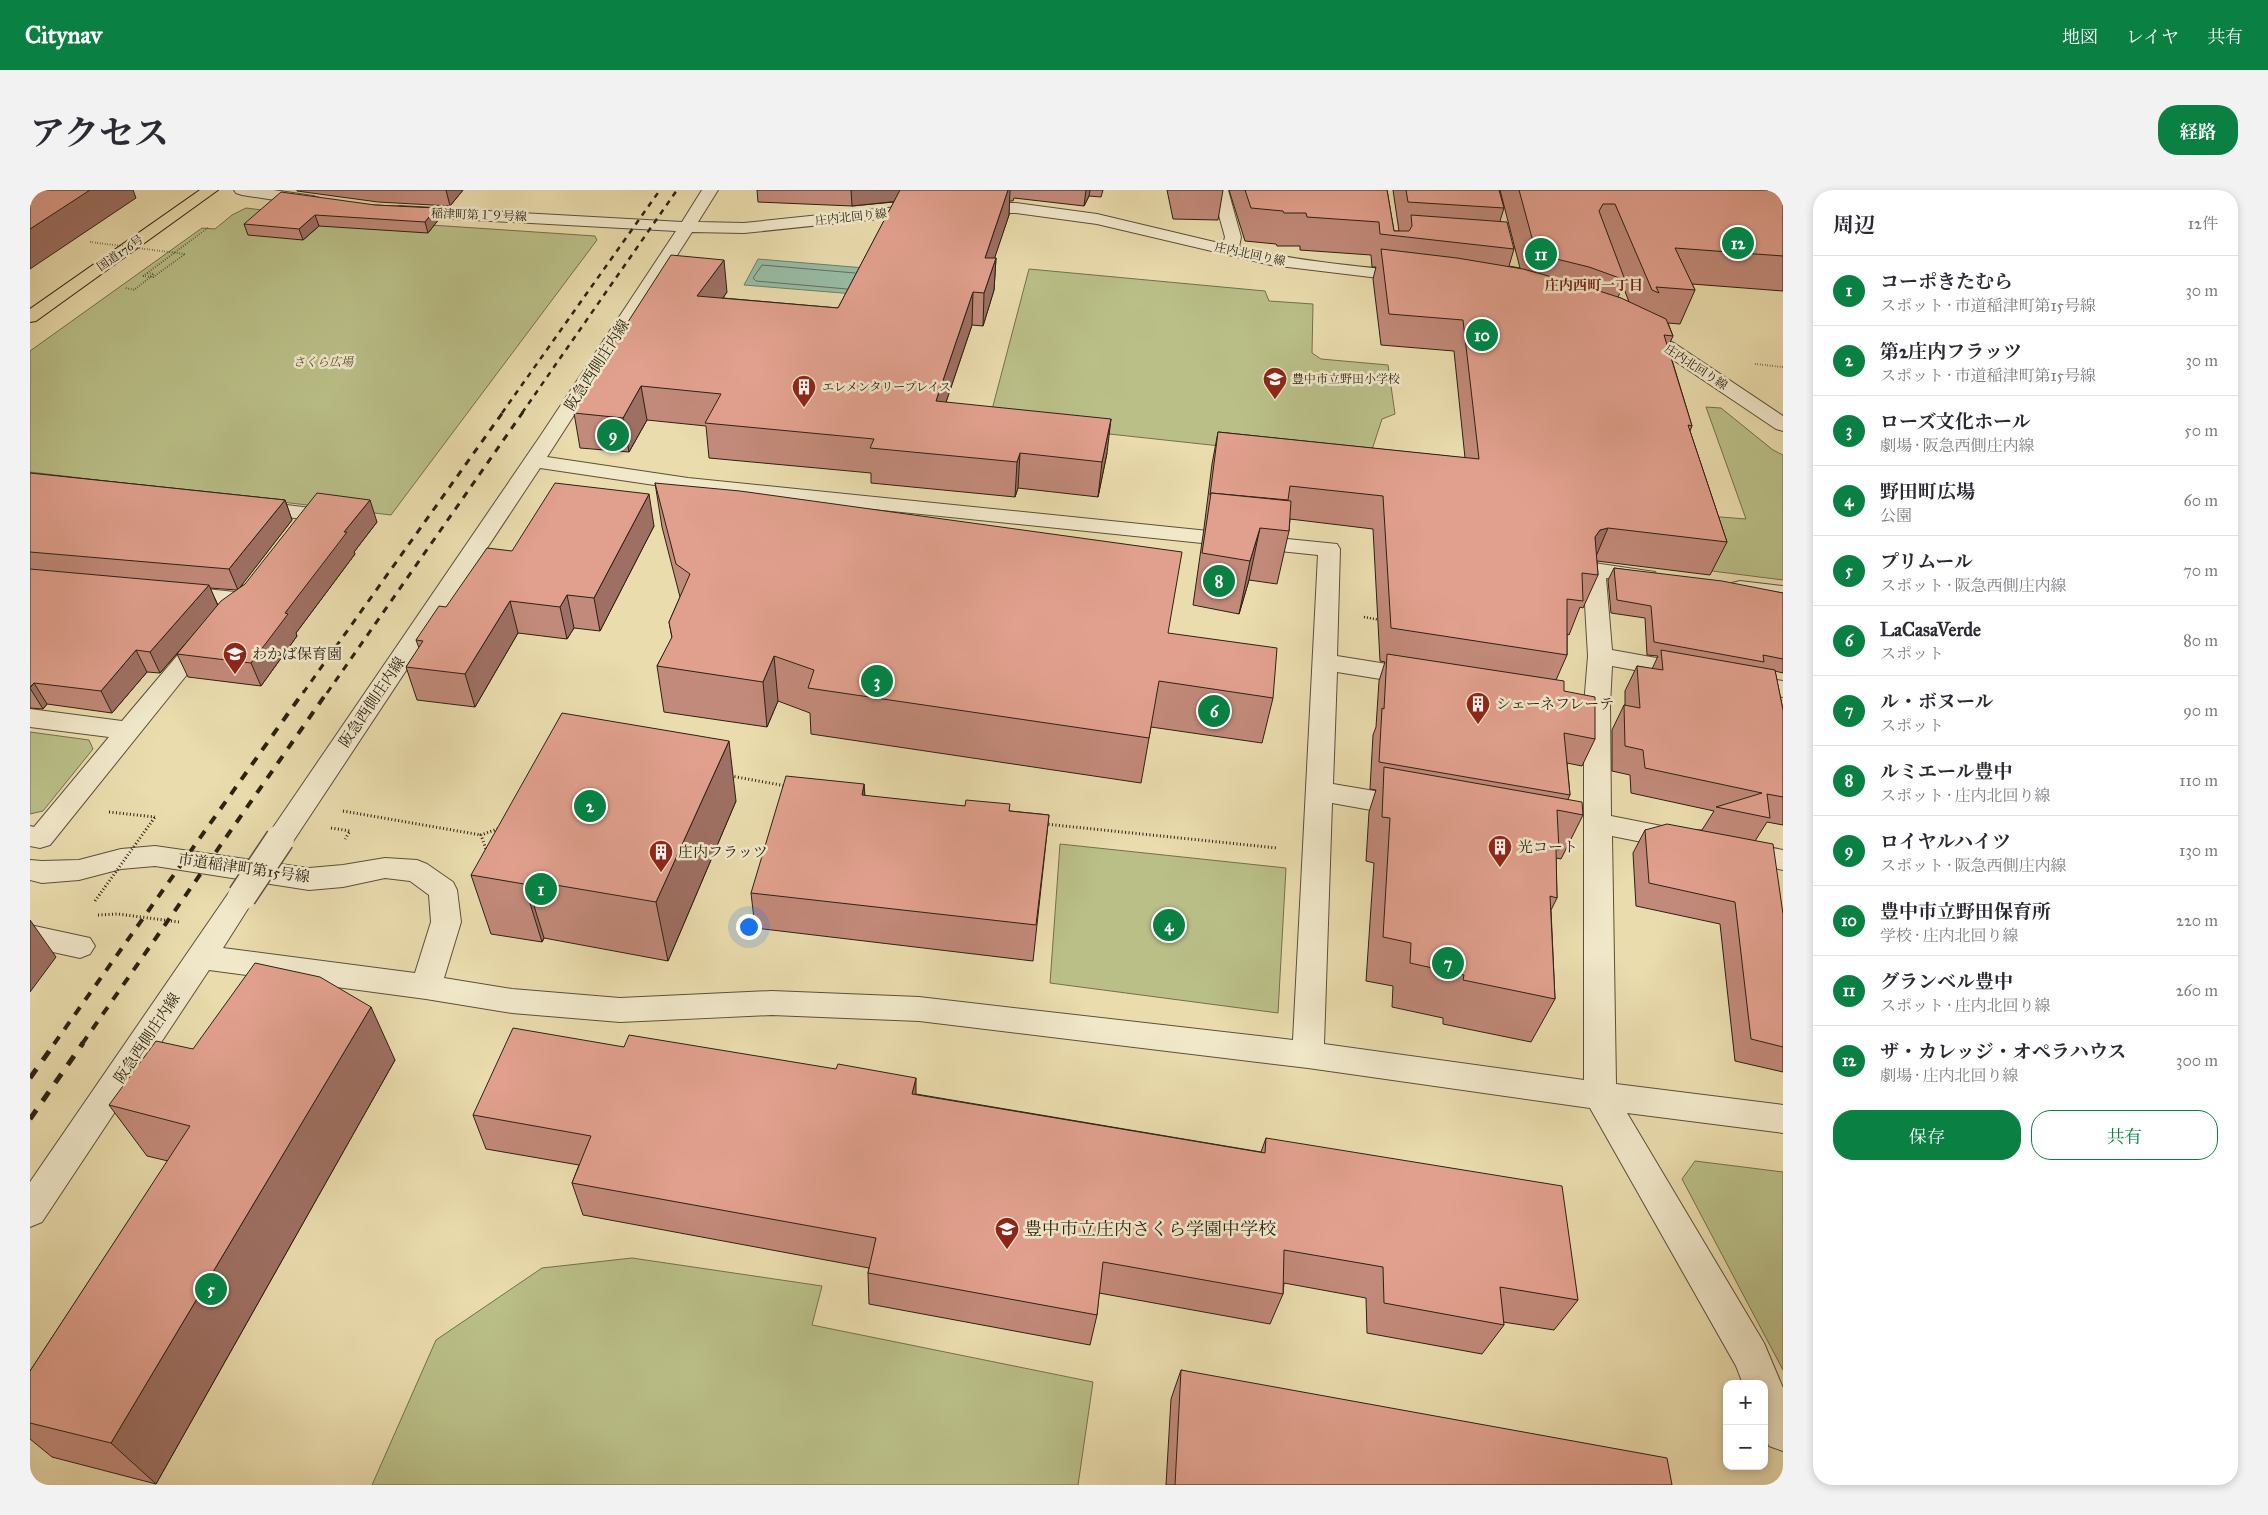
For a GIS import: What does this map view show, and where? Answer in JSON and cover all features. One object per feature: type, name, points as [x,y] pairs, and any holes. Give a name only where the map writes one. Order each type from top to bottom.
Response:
[{"type":"highway","name":"国道176号","points":[[30,317],[210,190]]},
{"type":"street","points":[[242,190],[329,203]]},
{"type":"street","name":"阪急西側庄内線","points":[[30,1211],[202,958],[533,461],[710,190]]},
{"type":"street","points":[[1016,208],[1023,190]]},
{"type":"street","points":[[1220,190],[1233,237],[1230,251]]},
{"type":"street","name":"庄内北回り線","points":[[687,227],[744,228],[934,204]]},
{"type":"street","name":"庄内北回り線","points":[[958,209],[1016,208],[1097,219],[1230,251],[1320,268],[1394,267],[1431,279]]},
{"type":"street","name":"稲津町第１９号線","points":[[388,210],[687,227]]},
{"type":"street","name":"庄内北回り線","points":[[1624,324],[1667,347],[1783,425]]},
{"type":"street","points":[[533,461],[688,484],[1329,549],[1326,662],[1315,852],[1308,1055]]},
{"type":"street","points":[[233,504],[311,514],[293,537]]},
{"type":"street","points":[[1669,579],[1594,570],[1600,656],[1587,703],[1598,832],[1600,1096],[1751,1356],[1760,1380]]},
{"type":"street","points":[[1717,585],[1783,593]]},
{"type":"street","points":[[30,836],[40,838],[222,617],[251,592],[157,592]]},
{"type":"street","points":[[1600,656],[1783,689]]},
{"type":"street","points":[[1326,662],[1440,680]]},
{"type":"street","points":[[30,718],[128,731]]},
{"type":"street","points":[[1320,791],[1435,812]]},
{"type":"street","points":[[1569,836],[1598,832],[1710,845],[1783,860]]},
{"type":"street","name":"市道稲津町第15号線","points":[[30,870],[42,872],[79,870],[121,859],[155,856],[308,879],[343,876],[385,868],[418,871],[443,890],[446,922],[426,987]]},
{"type":"street","points":[[30,936],[80,946]]},
{"type":"street","points":[[202,958],[426,987],[512,1001],[620,1010],[772,1003],[919,1010],[1308,1055],[1600,1096],[1783,1119]]},
{"type":"street","points":[[1768,1397],[1783,1432]]},
{"type":"path","points":[[137,280],[209,227]]},
{"type":"path","points":[[90,242],[185,254],[153,277],[143,276]]},
{"type":"path","points":[[131,284],[125,288],[134,290],[154,274],[148,274]]},
{"type":"path","points":[[1327,611],[1386,621]]},
{"type":"path","points":[[724,774],[789,786]]},
{"type":"path","points":[[339,810],[481,835],[507,825]]},
{"type":"path","points":[[95,901],[155,817],[102,812]]},
{"type":"path","points":[[1039,823],[1315,852]]},
{"type":"path","points":[[324,826],[350,831],[340,847]]},
{"type":"path","points":[[481,835],[487,853]]},
{"type":"path","points":[[89,916],[118,914],[187,921]]},
{"type":"green space","name":"さくら広場","points":[[246,208],[326,218],[595,236],[597,240],[391,515],[30,472],[30,351],[202,228],[215,229],[232,215]]},
{"type":"green space","points":[[1029,269],[1265,291],[1269,301],[1313,304],[1312,353],[1321,359],[1388,365],[1395,414],[1382,419],[1368,462],[989,421]]},
{"type":"green space","points":[[1706,407],[1721,408],[1773,450],[1783,455],[1783,580],[1712,571],[1695,515],[1746,519]]},
{"type":"green space","points":[[30,732],[89,740],[93,749],[43,811],[30,814]]},
{"type":"green space","points":[[1060,844],[1286,868],[1278,1013],[1050,983]]},
{"type":"green space","points":[[1695,1161],[1783,1172],[1783,1370],[1682,1179]]},
{"type":"green space","points":[[632,1258],[822,1286],[812,1325],[1093,1382],[1078,1485],[372,1485],[436,1340],[542,1268]]},
{"type":"water","points":[[758,259],[865,268],[854,294],[744,285]]},
{"type":"building","points":[[30,190],[90,190],[30,229]]},
{"type":"building","points":[[900,190],[1008,190],[985,258],[996,258],[984,293],[973,292],[936,401],[1111,419],[1102,462],[1020,453],[1017,462],[870,448],[874,439],[705,423],[721,394],[641,386],[623,418],[574,413],[609,356],[606,356],[671,255],[724,260],[697,296],[838,308]]},
{"type":"building","points":[[1245,190],[1387,190],[1394,231],[1409,231],[1412,226],[1411,215],[1507,222],[1514,249],[1380,234],[1379,222],[1307,217],[1306,213],[1284,213],[1283,211],[1251,208]]},
{"type":"building","points":[[1406,190],[1499,190],[1504,208],[1408,202]]},
{"type":"building","points":[[1519,190],[1783,190],[1783,256],[1675,248],[1695,290],[1656,287],[1659,293],[1652,290],[1615,204],[1603,204],[1599,211],[1625,280],[1589,267],[1532,253],[1535,249]]},
{"type":"building","points":[[281,192],[375,205],[436,208],[425,222],[315,215],[299,229],[244,224]]},
{"type":"building","points":[[1381,249],[1457,258],[1523,269],[1621,298],[1666,319],[1673,336],[1664,335],[1692,426],[1688,425],[1727,542],[1608,528],[1600,530],[1595,537],[1598,575],[1582,573],[1583,601],[1567,599],[1567,655],[1391,628],[1383,496],[1290,486],[1288,500],[1211,493],[1210,495],[1218,432],[1479,459],[1463,320],[1389,314]]},
{"type":"building","points":[[30,473],[285,500],[229,569],[30,552]]},
{"type":"building","points":[[555,483],[649,494],[594,598],[567,595],[560,607],[510,601],[465,674],[406,667],[423,641],[416,640],[439,606],[446,607],[487,548],[512,551]]},
{"type":"building","points":[[655,483],[740,491],[1182,552],[1168,633],[1277,648],[1273,698],[1159,681],[1149,738],[808,688],[814,670],[774,656],[763,682],[657,666],[672,637],[669,622],[690,574],[676,564]]},
{"type":"building","points":[[317,493],[370,500],[344,532],[347,532],[285,613],[288,614],[251,663],[177,654],[221,601],[245,584]]},
{"type":"building","points":[[1211,493],[1291,501],[1289,531],[1260,528],[1250,561],[1202,553]]},
{"type":"building","points":[[1614,568],[1722,581],[1783,593],[1783,659],[1763,655],[1764,662],[1654,642],[1651,606],[1617,600]]},
{"type":"building","points":[[30,569],[209,585],[150,652],[136,650],[101,691],[34,683],[30,687]]},
{"type":"building","points":[[1661,650],[1775,670],[1783,710],[1783,797],[1767,794],[1770,818],[1716,807],[1762,793],[1645,768],[1643,750],[1625,746],[1624,705],[1640,708],[1637,666],[1663,670]]},
{"type":"building","points":[[1387,654],[1564,681],[1564,691],[1595,697],[1595,739],[1564,733],[1570,795],[1379,762]]},
{"type":"building","points":[[562,713],[729,741],[656,902],[526,880],[524,884],[471,875]]},
{"type":"building","points":[[1384,767],[1582,802],[1583,815],[1557,810],[1559,850],[1556,849],[1557,898],[1550,896],[1555,999],[1463,980],[1464,975],[1410,963],[1411,943],[1383,937],[1390,818],[1382,817]]},
{"type":"building","points":[[786,776],[864,784],[862,795],[965,806],[966,800],[1010,804],[1009,811],[1049,815],[1036,925],[751,893]]},
{"type":"building","points":[[1667,824],[1773,844],[1783,914],[1783,1047],[1751,1039],[1735,902],[1649,883],[1645,830]]},
{"type":"building","points":[[255,963],[320,977],[371,1007],[111,1443],[30,1423],[30,1371],[190,1126],[109,1105],[156,1041],[193,1049]]},
{"type":"building","points":[[513,1028],[624,1047],[629,1035],[836,1069],[838,1064],[916,1078],[912,1094],[1265,1153],[1266,1138],[1562,1186],[1578,1300],[1500,1287],[1504,1325],[1384,1303],[1383,1267],[1284,1250],[1283,1294],[1103,1262],[1097,1315],[868,1273],[876,1238],[572,1183],[591,1136],[473,1115]]},
{"type":"building","points":[[1181,1370],[1667,1458],[1672,1485],[1175,1485]]},
{"type":"railway","points":[[502,413],[660,190]]},
{"type":"railway","points":[[522,413],[677,190]]},
{"type":"railway","points":[[303,693],[503,412]]},
{"type":"railway","points":[[327,693],[523,412]]},
{"type":"railway","points":[[54,1044],[304,691]]},
{"type":"railway","points":[[82,1044],[328,691]]},
{"type":"railway","points":[[30,1078],[55,1043]]},
{"type":"railway","points":[[30,1119],[83,1043]]},
{"type":"place","name":"ザ・カレッジ・オペラハウス","points":[[1738,243]]},
{"type":"place","name":"グランベル豊中","points":[[1541,254]]},
{"type":"place","name":"豊中市立野田保育所","points":[[1482,335]]},
{"type":"place","name":"豊中市立野田小学校","points":[[1275,400]]},
{"type":"place","name":"エレメンタリープレイス","points":[[804,408]]},
{"type":"place","name":"ロイヤルハイツ","points":[[613,435]]},
{"type":"place","name":"ルミエール豊中","points":[[1219,581]]},
{"type":"place","name":"わかば保育園","points":[[235,675]]},
{"type":"place","name":"ローズ文化ホール","points":[[877,681]]},
{"type":"place","name":"LaCasaVerde","points":[[1214,711]]},
{"type":"place","name":"シェーネフレーテ","points":[[1478,725]]},
{"type":"place","name":"第2庄内フラッツ","points":[[590,806]]},
{"type":"place","name":"光コート","points":[[1500,868]]},
{"type":"place","name":"庄内フラッツ","points":[[661,873]]},
{"type":"place","name":"コーポきたむら","points":[[541,889]]},
{"type":"place","name":"野田町広場","points":[[1169,925]]},
{"type":"place","name":"ル・ボヌール","points":[[1448,963]]},
{"type":"place","name":"豊中市立庄内さくら学園中学校","points":[[1007,1250]]},
{"type":"place","name":"プリムール","points":[[211,1289]]},
{"type":"district","name":"庄内西町一丁目","points":[[1594,285]]}]
